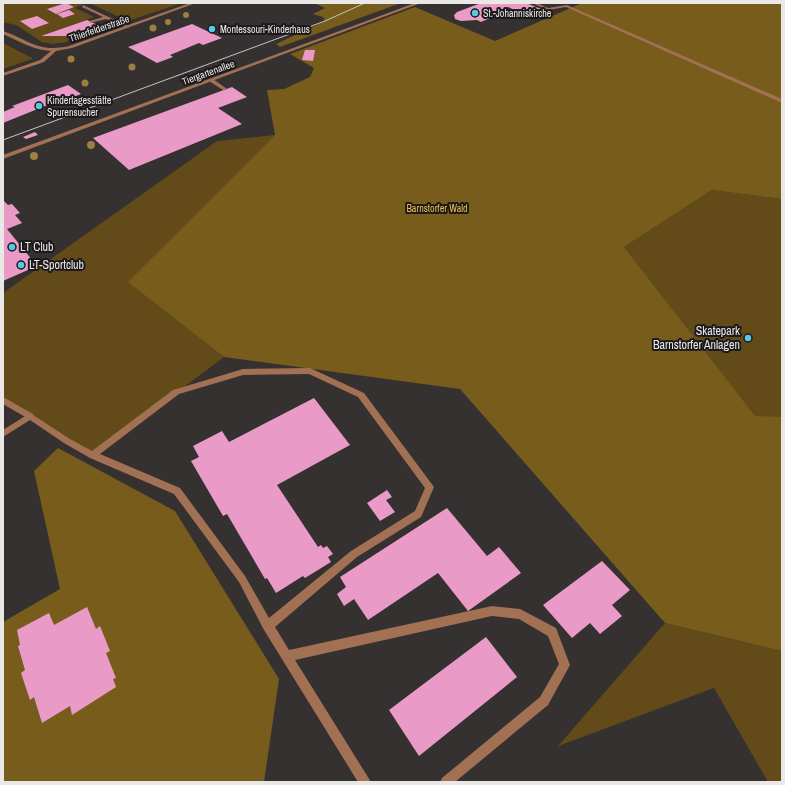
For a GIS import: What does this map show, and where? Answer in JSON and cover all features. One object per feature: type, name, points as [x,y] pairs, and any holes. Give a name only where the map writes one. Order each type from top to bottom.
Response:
[{"type":"street","name":"Thierfelderstraße","points":[[3,75],[42,61],[54,52],[194,3]]},
{"type":"street","name":"Tiergartenallee","points":[[3,157],[419,3]]},
{"type":"street","points":[[534,3],[548,9],[566,6],[782,101]]},
{"type":"street","points":[[83,6],[128,27]]},
{"type":"street","points":[[109,18],[94,23],[109,18]]},
{"type":"street","points":[[3,32],[42,50],[54,52]]},
{"type":"street","points":[[212,80],[225,89]]},
{"type":"street","points":[[93,455],[176,392],[243,372],[310,371],[361,395],[430,487],[418,514],[354,554],[268,626]]},
{"type":"street","points":[[3,400],[67,441],[93,455],[177,491],[242,580],[268,626],[365,782]]},
{"type":"street","points":[[3,434],[30,416]]},
{"type":"street","points":[[287,656],[492,611],[520,614],[552,632],[565,665],[544,701],[446,782]]},
{"type":"shaded area","points":[[3,3],[80,3],[83,4],[75,8],[94,17],[42,36],[70,36],[67,42],[52,44],[42,42],[16,25],[3,22]]},
{"type":"shaded area","points":[[89,3],[182,3],[128,21]]},
{"type":"shaded area","points":[[3,43],[32,58],[32,59],[3,69]]},
{"type":"shaded area","points":[[275,135],[129,282],[224,357],[93,455],[3,400],[3,293],[217,141]]},
{"type":"shaded area","points":[[712,190],[782,199],[782,417],[755,417],[624,247]]},
{"type":"shaded area","points":[[665,623],[782,651],[782,782],[768,782],[714,688],[558,746]]},
{"type":"green space","points":[[314,3],[401,3],[280,47],[276,44],[325,21],[323,17],[313,14],[325,8]]},
{"type":"green space","name":"Barnstorfer Wald","points":[[582,3],[782,3],[782,199],[712,190],[624,247],[755,416],[782,417],[782,651],[665,623],[460,389],[224,357],[128,282],[275,135],[267,90],[284,89],[310,77],[314,68],[290,54],[415,7],[495,41]]},
{"type":"green space","points":[[58,448],[175,511],[279,679],[264,782],[3,782],[3,622],[60,589],[34,471]]},
{"type":"building","points":[[66,3],[74,7],[56,14],[47,9]]},
{"type":"building","name":"St.-Johanniskirche","points":[[481,3],[526,3],[541,9],[526,15],[508,7],[486,16],[490,18],[481,22],[477,20],[461,21],[455,19],[454,15],[457,12]]},
{"type":"building","points":[[69,10],[75,14],[63,18],[57,14]]},
{"type":"building","points":[[37,16],[49,23],[32,29],[20,21]]},
{"type":"building","points":[[87,20],[102,27],[78,36],[41,36]]},
{"type":"building","points":[[192,24],[222,38],[203,45],[199,43],[170,55],[173,57],[157,63],[128,47]]},
{"type":"building","points":[[305,50],[315,50],[313,61],[302,60]]},
{"type":"building","points":[[68,85],[81,94],[57,103],[55,102],[3,123],[3,112],[15,107],[12,106]]},
{"type":"building","points":[[232,87],[247,97],[218,108],[242,124],[129,170],[93,138]]},
{"type":"building","points":[[35,132],[38,135],[26,139],[23,137]]},
{"type":"building","name":"LT Club","points":[[3,200],[8,205],[12,204],[20,213],[15,215],[22,223],[7,229],[37,266],[3,281]]},
{"type":"building","points":[[314,398],[350,445],[277,485],[318,547],[321,545],[323,548],[327,546],[333,554],[328,557],[331,562],[305,578],[303,576],[276,593],[267,578],[265,579],[227,514],[223,516],[191,461],[199,457],[193,446],[222,431],[229,442]]},
{"type":"building","points":[[387,490],[392,497],[386,500],[395,512],[380,521],[367,503]]},
{"type":"building","points":[[447,508],[487,556],[499,547],[521,573],[468,611],[438,573],[368,620],[354,599],[344,606],[337,594],[346,587],[340,577]]},
{"type":"building","points":[[602,561],[630,590],[612,605],[622,616],[600,634],[590,623],[572,638],[543,605]]},
{"type":"building","points":[[87,607],[96,629],[100,626],[110,651],[106,653],[116,678],[113,679],[116,687],[72,715],[70,706],[42,723],[34,697],[30,700],[21,673],[25,670],[18,646],[20,645],[17,630],[49,613],[54,625]]},
{"type":"building","points":[[486,637],[517,677],[419,756],[389,710]]},
{"type":"tram line","points":[[3,140],[325,21],[365,3]]},
{"type":"place","name":"St.-Johanniskirche","points":[[475,13]]},
{"type":"place","name":"Montessouri-Kinderhaus","points":[[212,29]]},
{"type":"place","name":"Kindertagesstätte Spurensucher","points":[[39,106]]},
{"type":"place","name":"LT Club","points":[[12,247]]},
{"type":"place","name":"LT-Sportclub","points":[[21,265]]},
{"type":"place","name":"Skatepark Barnstorfer Anlagen","points":[[748,338]]}]
